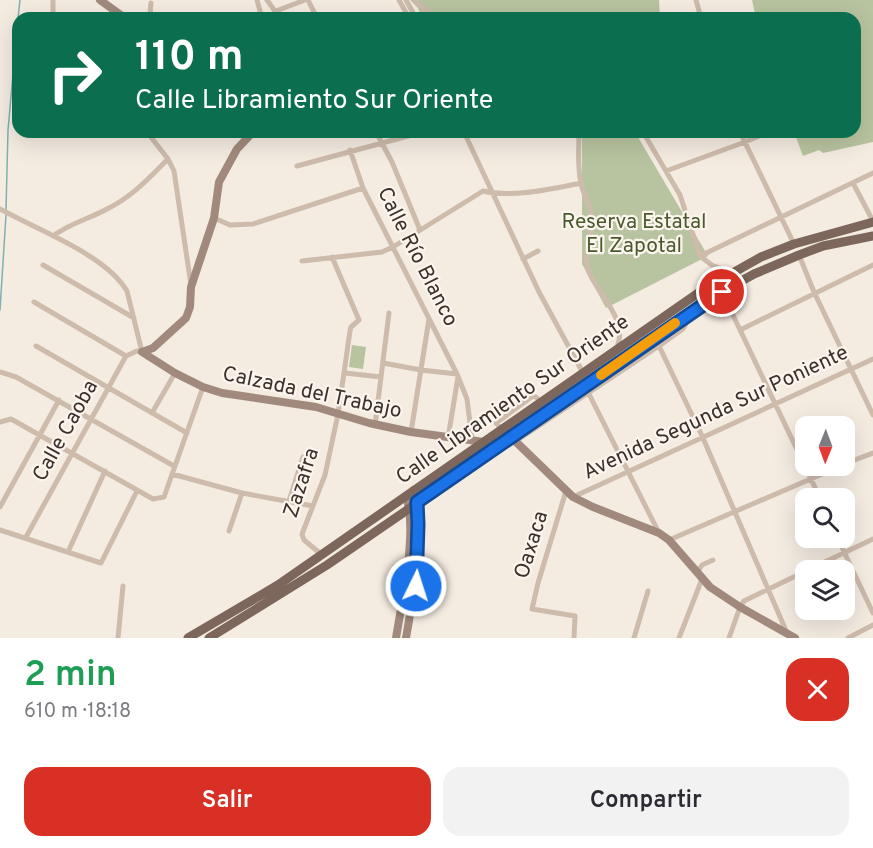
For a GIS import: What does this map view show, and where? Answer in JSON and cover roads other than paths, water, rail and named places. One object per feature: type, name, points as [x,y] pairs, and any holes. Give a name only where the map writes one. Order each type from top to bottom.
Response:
[{"type":"main road","name":"Calle Libramiento Sur Oriente","points":[[188,638],[278,585],[502,429],[513,415],[540,402],[704,289],[761,257],[794,244],[873,222]]},
{"type":"main road","name":"Calle Libramiento Sur Oriente","points":[[208,638],[286,591],[514,440],[711,298],[754,274],[799,255],[823,246],[873,236]]},
{"type":"street","points":[[267,0],[276,11],[307,0]]},
{"type":"street","points":[[414,0],[429,12]]},
{"type":"street","points":[[104,1],[118,12]]},
{"type":"street","points":[[150,12],[151,3]]},
{"type":"street","points":[[152,138],[168,159],[177,186],[191,287]]},
{"type":"street","points":[[34,302],[126,356],[153,348],[186,318],[191,287],[214,218],[217,189],[221,177],[237,149],[247,138]]},
{"type":"street","points":[[379,138],[392,162],[420,230]]},
{"type":"street","points":[[297,166],[350,150],[402,138]]},
{"type":"street","points":[[467,138],[523,259],[583,373]]},
{"type":"street","points":[[579,138],[580,183],[592,218],[586,265],[616,319],[620,332],[615,351]]},
{"type":"street","points":[[647,138],[680,195],[700,256],[713,266],[734,272]]},
{"type":"street","points":[[743,138],[794,244]]},
{"type":"street","points":[[666,171],[754,138]]},
{"type":"street","name":"Calle Río Blanco","points":[[350,150],[363,188],[457,375],[467,399],[472,440]]},
{"type":"street","points":[[53,236],[72,223],[106,210],[126,199],[168,159]]},
{"type":"street","points":[[700,256],[873,173]]},
{"type":"street","points":[[302,261],[382,252],[483,191],[491,193],[539,190],[580,183]]},
{"type":"street","points":[[853,183],[873,222]]},
{"type":"street","points":[[214,218],[230,225],[253,225],[363,188]]},
{"type":"street","points":[[0,209],[94,259],[124,285],[142,352]]},
{"type":"street","points":[[523,259],[538,251]]},
{"type":"street","points":[[799,255],[814,292],[873,415]]},
{"type":"street","name":"Zazafra","points":[[321,554],[304,540],[302,534],[325,475],[338,414],[350,331],[359,320],[332,257]]},
{"type":"street","points":[[43,265],[134,318]]},
{"type":"street","points":[[740,330],[873,265]]},
{"type":"street","points":[[722,292],[816,488]]},
{"type":"street","points":[[711,298],[699,312],[688,320],[683,329],[589,394],[514,440],[573,498],[659,533],[669,540],[700,576],[740,607],[795,638]]},
{"type":"street","points":[[375,424],[390,313]]},
{"type":"street","points":[[411,432],[429,318]]},
{"type":"street","points":[[36,346],[187,433]]},
{"type":"street","points":[[659,346],[787,633]]},
{"type":"street","name":"Calzada del Trabajo","points":[[142,352],[175,374],[203,387],[243,398],[316,407],[411,432],[484,442]]},
{"type":"street","name":"Calle Caoba","points":[[26,537],[126,356]]},
{"type":"street","name":"Avenida Segunda Sur Poniente","points":[[573,498],[873,359]]},
{"type":"street","points":[[383,363],[457,375],[448,438]]},
{"type":"street","points":[[0,372],[16,377],[59,400],[90,420],[174,466]]},
{"type":"street","points":[[345,373],[381,377]]},
{"type":"street","points":[[152,413],[175,374]]},
{"type":"street","points":[[0,422],[12,419],[73,452],[137,491],[153,499],[159,499],[164,497],[203,387]]},
{"type":"street","points":[[589,394],[630,471],[659,533]]},
{"type":"street","points":[[0,507],[59,400]]},
{"type":"street","points":[[855,460],[873,453]]},
{"type":"street","points":[[289,501],[303,456]]},
{"type":"street","points":[[68,552],[105,471]]},
{"type":"street","points":[[172,474],[313,507]]},
{"type":"street","points":[[669,540],[816,476]]},
{"type":"street","points":[[396,638],[406,586],[414,490]]},
{"type":"street","points":[[0,530],[101,563],[137,491]]},
{"type":"street","name":"Oaxaca","points":[[566,491],[532,609],[575,616],[574,638]]},
{"type":"street","points":[[229,531],[242,492]]},
{"type":"street","points":[[405,638],[416,586],[418,524],[413,505],[406,496]]},
{"type":"street","points":[[830,560],[873,539]]},
{"type":"street","points":[[842,548],[873,613]]},
{"type":"street","points":[[679,638],[702,565],[713,560]]},
{"type":"street","points":[[729,638],[744,602],[795,577]]},
{"type":"street","points":[[118,638],[123,586]]},
{"type":"street","points":[[634,638],[648,591]]},
{"type":"street","points":[[848,638],[873,625]]},
{"type":"waterway","points":[[19,12],[20,0]]},
{"type":"waterway","points":[[6,210],[8,130],[12,86]]},
{"type":"waterway","points":[[0,310],[6,215]]},
{"type":"park label","name":"Reserva Estatal El Zapotal","points":[[634,234]]}]
